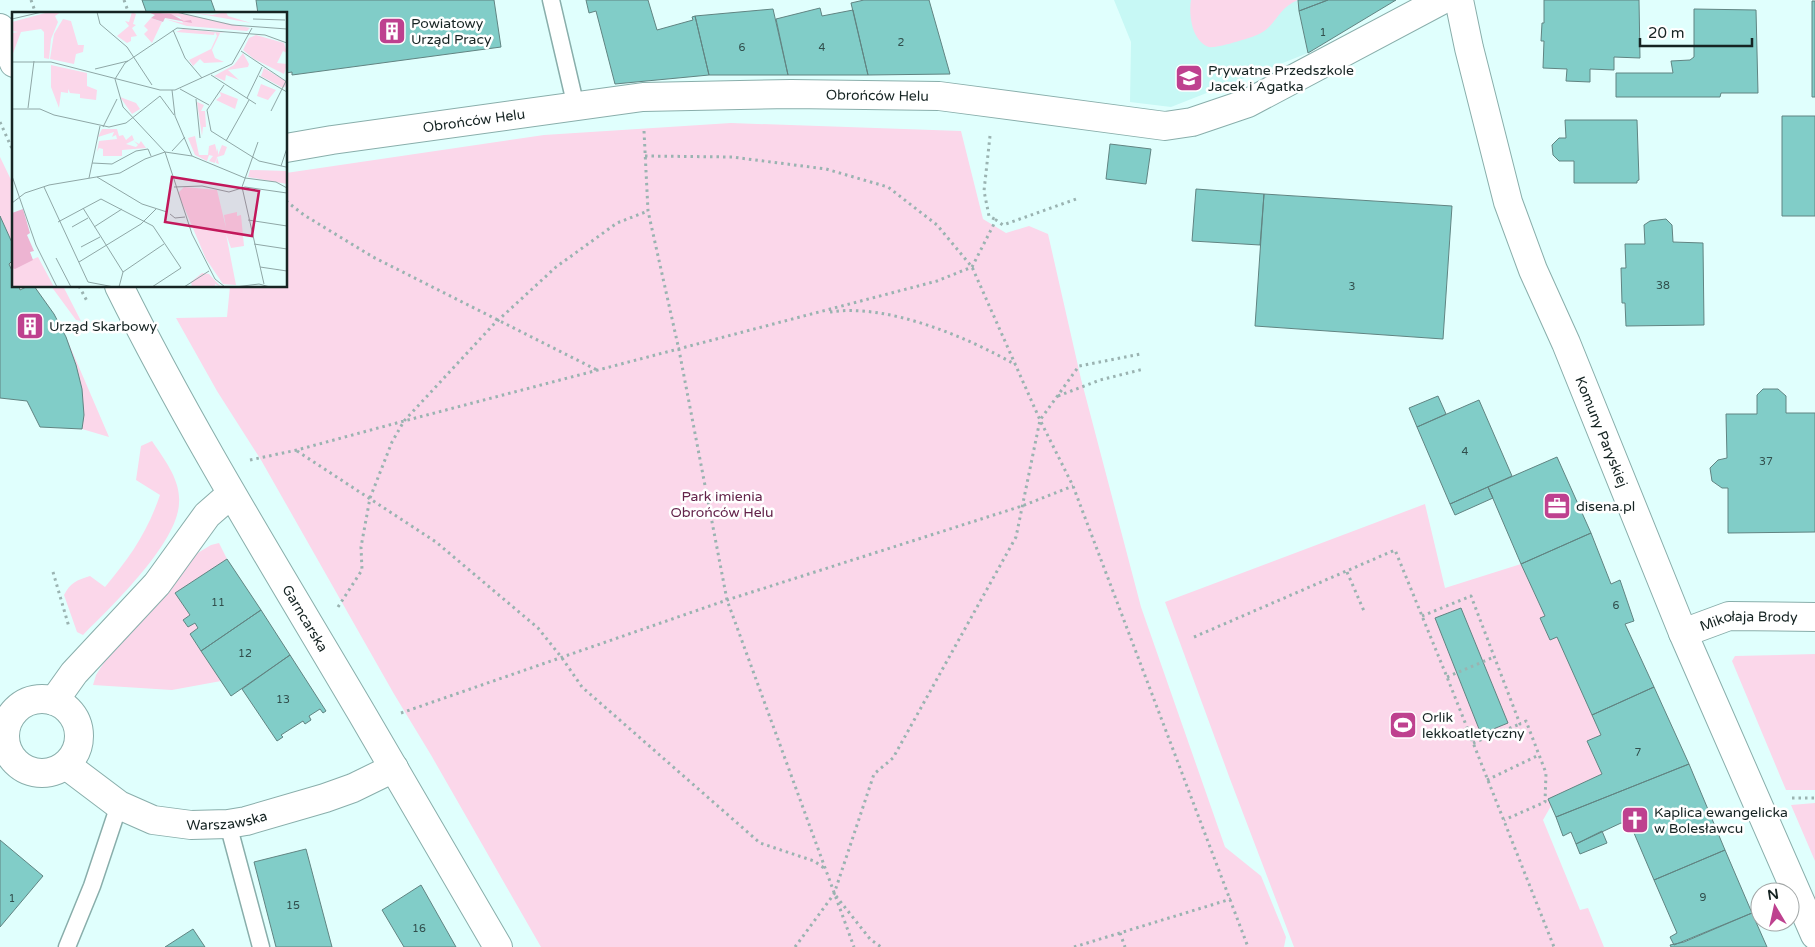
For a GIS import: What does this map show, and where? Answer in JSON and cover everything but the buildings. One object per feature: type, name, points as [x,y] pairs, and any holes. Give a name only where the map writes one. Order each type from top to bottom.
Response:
[{"type":"street","name":"Obrońców Helu","points":[[288,148],[644,97],[791,94],[940,96],[1165,126],[1192,122],[1248,103],[1442,0]]},
{"type":"street","name":"Komuny Paryskiej","points":[[1459,0],[1469,48],[1508,202],[1533,270],[1570,352],[1683,633],[1815,935]]},
{"type":"street","points":[[0,28],[12,58]]},
{"type":"street","name":"Garncarska","points":[[120,288],[143,334],[232,494],[498,947]]},
{"type":"street","points":[[54,700],[74,672],[157,584],[207,515],[232,494]]},
{"type":"street","name":"Mikołaja Brody","points":[[1683,633],[1729,616],[1815,617]]},
{"type":"street","points":[[35,699],[54,700],[70,712],[79,729],[80,739],[77,748],[66,765],[49,773],[39,774],[21,767],[13,760],[8,752],[2,733],[17,708],[35,699]]},
{"type":"street","name":"Warszawska","points":[[66,765],[119,805],[153,820],[191,825],[228,824],[246,821],[353,788],[394,768]]},
{"type":"lane","points":[[551,0],[576,107]]},
{"type":"lane","points":[[68,947],[92,886],[119,805]]},
{"type":"lane","points":[[228,824],[261,947]]},
{"type":"path","points":[[31,0],[35,12]]},
{"type":"path","points":[[124,0],[128,12]]},
{"type":"path","points":[[0,122],[12,149]]},
{"type":"path","points":[[644,129],[648,211],[679,350],[727,600],[854,947]]},
{"type":"path","points":[[990,134],[984,191],[989,216],[1003,225],[1079,198]]},
{"type":"path","points":[[645,156],[732,157],[826,169],[888,187],[937,225],[972,268],[1040,420],[1073,486],[1248,947]]},
{"type":"path","points":[[288,203],[304,215],[373,257],[598,370]]},
{"type":"path","points":[[337,609],[362,570],[361,547],[370,498],[392,442],[404,420],[499,320],[556,266],[617,223],[648,211]]},
{"type":"path","points":[[249,460],[297,450],[404,420],[679,350],[937,281],[972,268],[996,220]]},
{"type":"path","points":[[811,315],[846,309],[897,316],[952,333],[987,348],[1016,366]]},
{"type":"path","points":[[795,947],[834,894],[874,774],[893,758],[1016,537],[1040,420],[1079,366],[1140,354]]},
{"type":"path","points":[[1057,396],[1100,380],[1144,369]]},
{"type":"path","points":[[297,450],[436,542],[538,628],[582,687],[760,843],[814,861],[825,869]]},
{"type":"path","points":[[398,714],[727,600],[1022,506],[1073,486]]},
{"type":"path","points":[[1194,637],[1395,550],[1554,947]]},
{"type":"path","points":[[53,572],[69,627],[75,634]]},
{"type":"path","points":[[1347,572],[1364,612]]},
{"type":"path","points":[[1422,616],[1471,596],[1520,724]]},
{"type":"path","points":[[1447,676],[1494,657]]},
{"type":"path","points":[[1473,743],[1526,721],[1546,773],[1544,802],[1504,820]]},
{"type":"path","points":[[1487,780],[1540,756]]},
{"type":"path","points":[[1784,798],[1815,798]]},
{"type":"path","points":[[834,894],[870,938],[880,947]]},
{"type":"path","points":[[1074,947],[1231,898]]},
{"type":"path","points":[[1120,933],[1125,947]]},
{"type":"shaded area","name":"Prywatne Przedszkole Jacek i Agatka","points":[[1114,0],[1328,0],[1299,12],[1308,53],[1171,107],[1130,102],[1131,42]]},
{"type":"green space","points":[[1191,0],[1298,0],[1286,7],[1271,25],[1261,33],[1237,42],[1210,47],[1202,43],[1193,29],[1190,9]]},
{"type":"green space","name":"Park imienia Obrońców Helu","points":[[731,123],[961,131],[983,219],[1006,233],[1029,226],[1048,234],[1081,379],[1141,607],[1225,847],[1261,876],[1286,937],[1284,947],[541,947],[261,460],[217,391],[176,318],[227,317],[230,288],[288,288],[288,173],[544,135]]},
{"type":"green space","points":[[0,157],[12,182],[12,243],[0,216]]},
{"type":"green space","points":[[52,288],[64,288],[81,321],[76,320]]},
{"type":"green space","points":[[66,337],[109,437],[82,429],[82,389]]},
{"type":"green space","points":[[152,441],[175,478],[179,494],[176,519],[168,537],[141,574],[83,635],[77,632],[64,595],[74,582],[90,576],[105,587],[130,555],[143,533],[160,495],[136,480],[141,446]]},
{"type":"green space","name":"Orlik lekkoatletyczny","points":[[1425,504],[1445,588],[1521,564],[1545,616],[1541,618],[1550,640],[1557,637],[1601,735],[1587,741],[1602,774],[1548,799],[1551,806],[1543,820],[1580,910],[1588,908],[1604,947],[1294,947],[1165,602]]},
{"type":"green space","points":[[219,543],[227,559],[175,593],[190,615],[183,620],[188,627],[195,623],[198,628],[190,635],[221,681],[172,690],[93,685],[96,675],[108,656],[196,554],[211,545]]},
{"type":"green space","points":[[1815,654],[1815,790],[1786,790],[1732,661],[1735,656]]},
{"type":"green space","points":[[1815,803],[1815,861],[1791,805]]},
{"type":"place","name":"Powiatowy Urząd Pracy","points":[[392,31]]},
{"type":"place","name":"Prywatne Przedszkole Jacek i Agatka","points":[[1189,78]]},
{"type":"place","name":"Urząd Skarbowy","points":[[30,326]]},
{"type":"place","name":"disena.pl","points":[[1557,506]]},
{"type":"place","name":"Orlik lekkoatletyczny","points":[[1403,725]]},
{"type":"place","name":"Kaplica ewangelicka w Bolesławcu","points":[[1635,820]]}]
